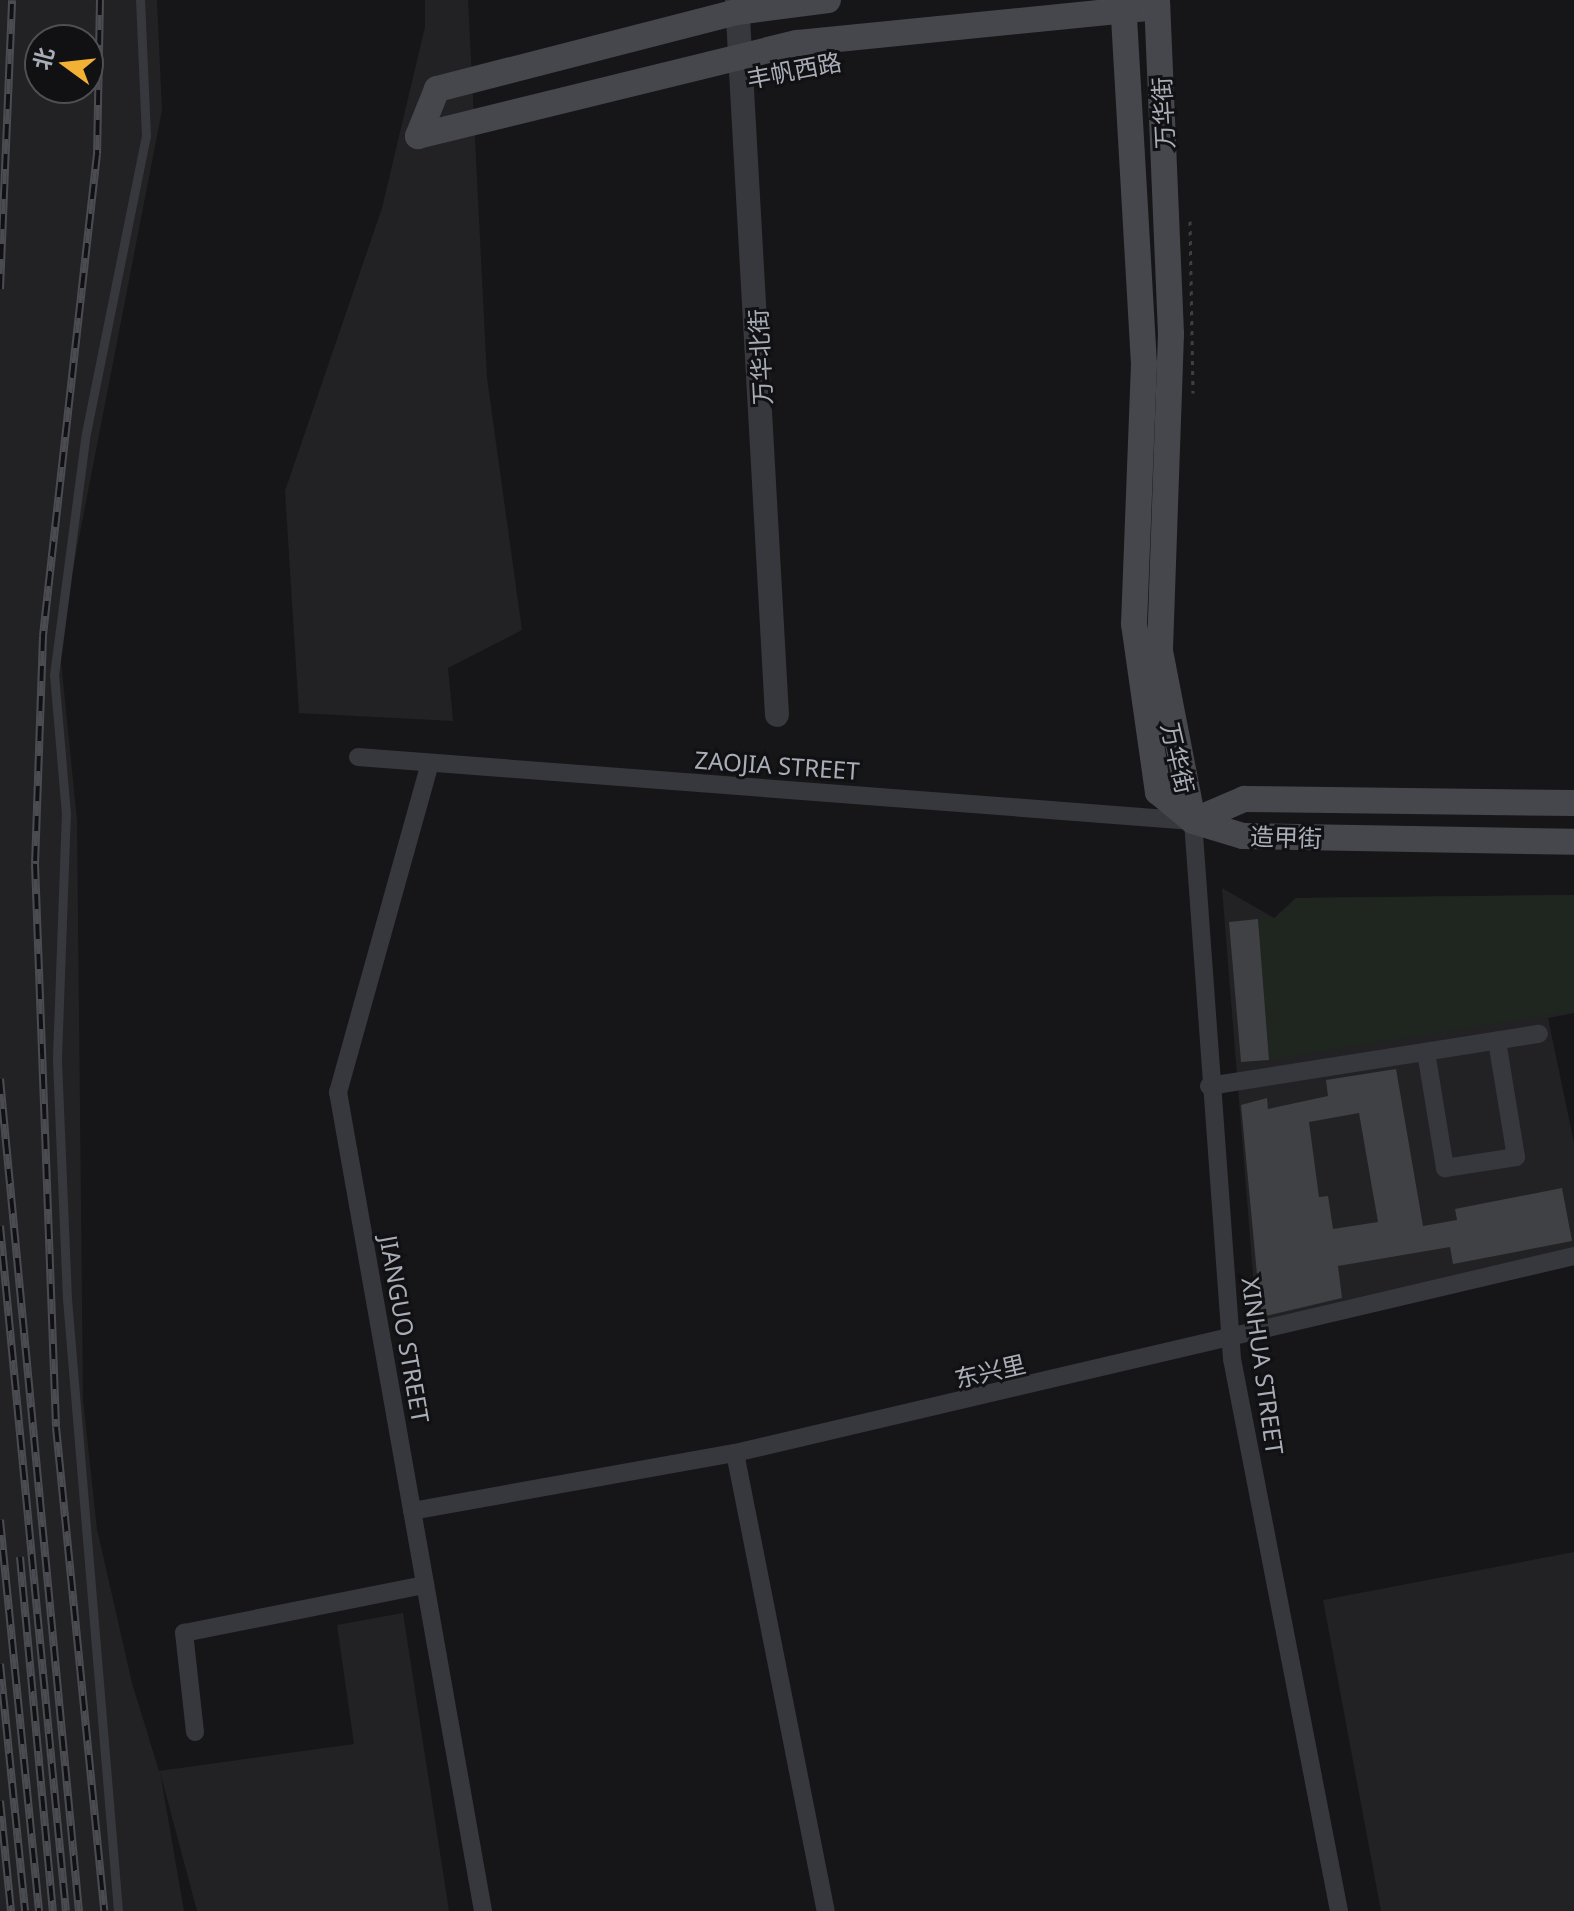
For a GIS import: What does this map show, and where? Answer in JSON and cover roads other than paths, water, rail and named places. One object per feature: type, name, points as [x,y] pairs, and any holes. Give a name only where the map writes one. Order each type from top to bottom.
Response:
[{"type":"main road","name":"丰帆西路","points":[[828,0],[737,6],[437,89],[418,136],[740,54],[890,29],[1157,3]]},
{"type":"main road","name":"万华街","points":[[1157,3],[1171,334],[1160,651],[1193,821]]},
{"type":"main road","name":"万华街","points":[[1124,5],[1144,364],[1137,671],[1158,792],[1193,821]]},
{"type":"main road","name":"造甲街","points":[[1193,821],[1244,799],[1574,803]]},
{"type":"main road","name":"造甲街","points":[[1193,821],[1243,836],[1574,842]]},
{"type":"street","name":"万华北街","points":[[737,6],[777,715]]},
{"type":"street","name":"ZAOJIA STREET","points":[[358,757],[1193,821]]},
{"type":"street","name":"JIANGUO STREET","points":[[430,763],[338,1092],[483,1911]]},
{"type":"street","name":"XINHUA STREET","points":[[1193,821],[1209,1086],[1230,1342],[1339,1911]]},
{"type":"street","points":[[1209,1086],[1539,1034]]},
{"type":"street","points":[[1426,1052],[1445,1168],[1516,1157],[1497,1041]]},
{"type":"street","name":"东兴里","points":[[412,1511],[735,1453],[1230,1342],[1574,1256]]},
{"type":"street","points":[[735,1453],[826,1911]]},
{"type":"street","points":[[195,1732],[184,1633],[425,1585]]},
{"type":"lane","points":[[118,1911],[67,1299],[57,1057],[66,814],[54,675],[86,433],[146,136],[140,0]]},
{"type":"railway","points":[[0,289],[12,0]]},
{"type":"railway","points":[[100,0],[97,154],[43,636],[35,864],[56,1427],[104,1911]]},
{"type":"railway","points":[[0,1079],[79,1911]]},
{"type":"railway","points":[[0,1226],[66,1911]]},
{"type":"railway","points":[[0,1520],[39,1911]]},
{"type":"railway","points":[[20,1557],[53,1911]]},
{"type":"railway","points":[[0,1664],[25,1911]]},
{"type":"railway","points":[[0,1801],[11,1911]]}]
